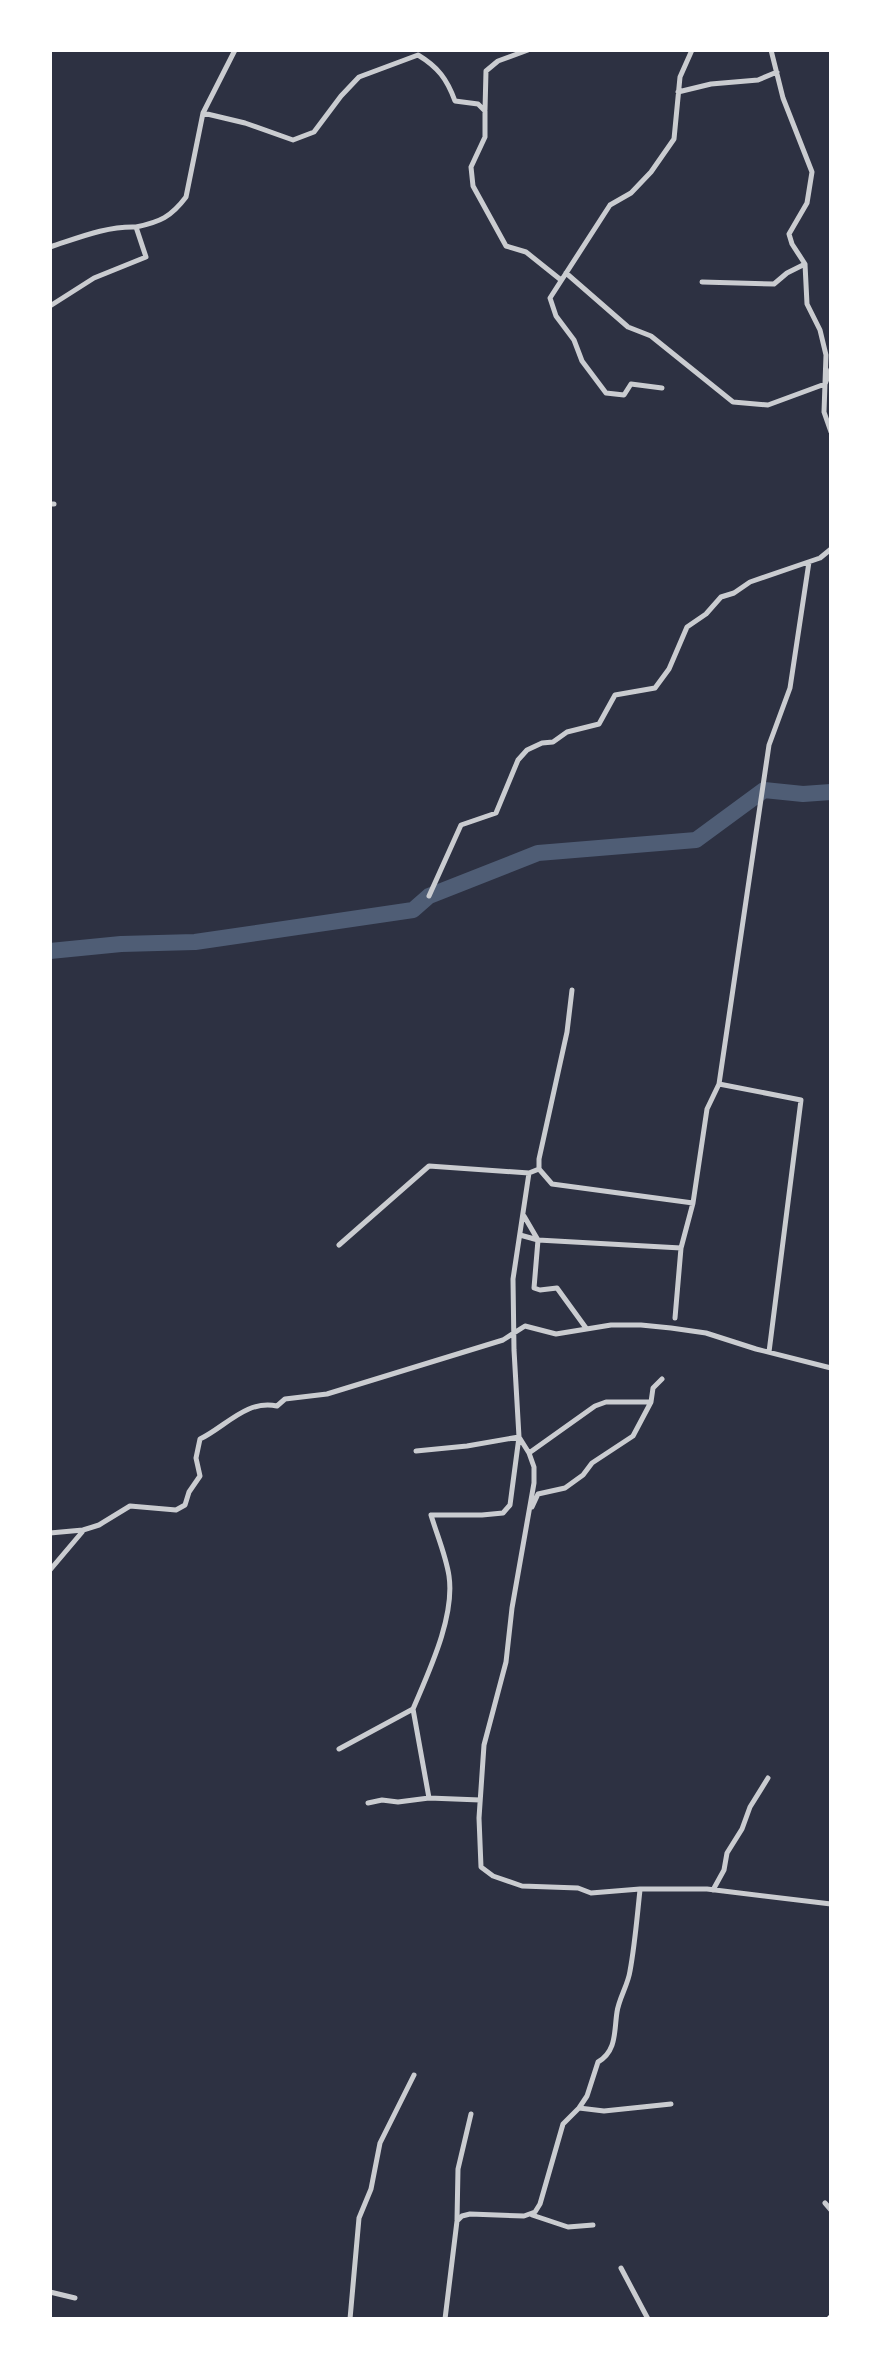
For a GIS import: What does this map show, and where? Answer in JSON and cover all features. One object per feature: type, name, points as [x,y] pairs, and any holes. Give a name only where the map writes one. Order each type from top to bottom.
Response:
[{"type":"street","points":[[50,247],[95,232],[160,221],[178,208],[186,197],[203,113],[235,50]]},
{"type":"street","points":[[528,50],[498,61],[486,71],[485,137],[471,167],[473,186],[506,246],[526,252],[561,280]]},
{"type":"street","points":[[662,388],[631,384],[624,395],[606,393],[582,361],[574,340],[556,316],[550,298],[610,205],[641,183],[674,139],[680,77],[692,50]]},
{"type":"street","points":[[771,50],[783,98],[812,172],[807,203],[789,234],[805,264],[807,304],[820,330],[826,355],[824,412],[831,432]]},
{"type":"street","points":[[203,113],[245,123],[293,140],[314,132],[359,77],[418,55],[434,65],[447,80],[455,101],[478,104],[485,111]]},
{"type":"street","points":[[678,92],[711,84],[758,80],[777,72]]},
{"type":"street","points":[[50,306],[94,278],[146,257],[136,227]]},
{"type":"street","points":[[702,282],[774,284],[805,264]]},
{"type":"street","points":[[566,273],[628,327],[651,336],[733,402],[768,405],[825,384],[831,369]]},
{"type":"street","points":[[429,896],[461,825],[496,813],[518,760],[527,750],[553,742],[567,732],[599,724],[615,695],[655,688],[669,669],[687,627],[706,614],[721,597],[734,593],[750,582],[820,558],[831,549]]},
{"type":"street","points":[[675,1318],[681,1248],[693,1203],[707,1109],[719,1084],[769,745],[790,688],[809,562]]},
{"type":"street","points":[[572,990],[567,1032],[539,1169],[552,1184],[693,1203]]},
{"type":"street","points":[[719,1084],[801,1100],[769,1352]]},
{"type":"street","points":[[339,1245],[429,1166],[529,1173],[539,1169]]},
{"type":"street","points":[[429,1798],[413,1709],[450,1604],[449,1575],[431,1515],[503,1513],[510,1505],[519,1437],[513,1279],[529,1173]]},
{"type":"street","points":[[524,1216],[538,1240],[534,1288],[557,1288],[586,1328]]},
{"type":"street","points":[[520,1235],[538,1240],[681,1248]]},
{"type":"street","points":[[50,1533],[99,1525],[130,1506],[176,1510],[185,1505],[189,1492],[200,1476],[196,1458],[200,1439],[217,1431],[230,1417],[266,1404],[277,1406],[285,1399],[327,1394],[503,1340],[525,1326],[556,1334],[586,1328],[641,1325],[671,1328],[706,1333],[831,1368]]},
{"type":"street","points":[[528,1515],[538,1494],[565,1488],[583,1475],[592,1463],[633,1436],[651,1402],[653,1388],[662,1379]]},
{"type":"street","points":[[529,1453],[595,1406],[606,1402],[651,1402]]},
{"type":"street","points":[[416,1451],[519,1437]]},
{"type":"street","points":[[519,1437],[534,1467],[534,1483],[512,1608],[506,1662],[484,1745],[480,1800],[481,1867],[493,1876],[522,1886],[578,1888],[591,1893],[640,1889],[713,1890],[831,1904]]},
{"type":"street","points":[[50,1570],[83,1530]]},
{"type":"street","points":[[339,1749],[413,1709]]},
{"type":"street","points":[[713,1890],[724,1870],[727,1853],[768,1778]]},
{"type":"street","points":[[368,1803],[429,1798],[480,1800]]},
{"type":"street","points":[[531,2215],[540,2204],[563,2124],[587,2096],[598,2062],[611,2049],[617,2013],[630,1974],[640,1889]]},
{"type":"street","points":[[350,2319],[359,2218],[371,2189],[380,2143],[414,2075]]},
{"type":"street","points":[[579,2108],[604,2111],[671,2104]]},
{"type":"street","points":[[445,2319],[457,2221],[458,2169],[471,2114]]},
{"type":"street","points":[[825,2203],[831,2210]]},
{"type":"street","points":[[457,2221],[470,2214],[531,2215],[568,2227],[593,2225]]},
{"type":"street","points":[[621,2268],[648,2319]]},
{"type":"street","points":[[50,2292],[75,2298]]},
{"type":"waterway","points":[[50,951],[121,944],[195,942],[413,910],[429,896],[538,853],[696,840],[764,790],[803,794],[831,792]]}]
